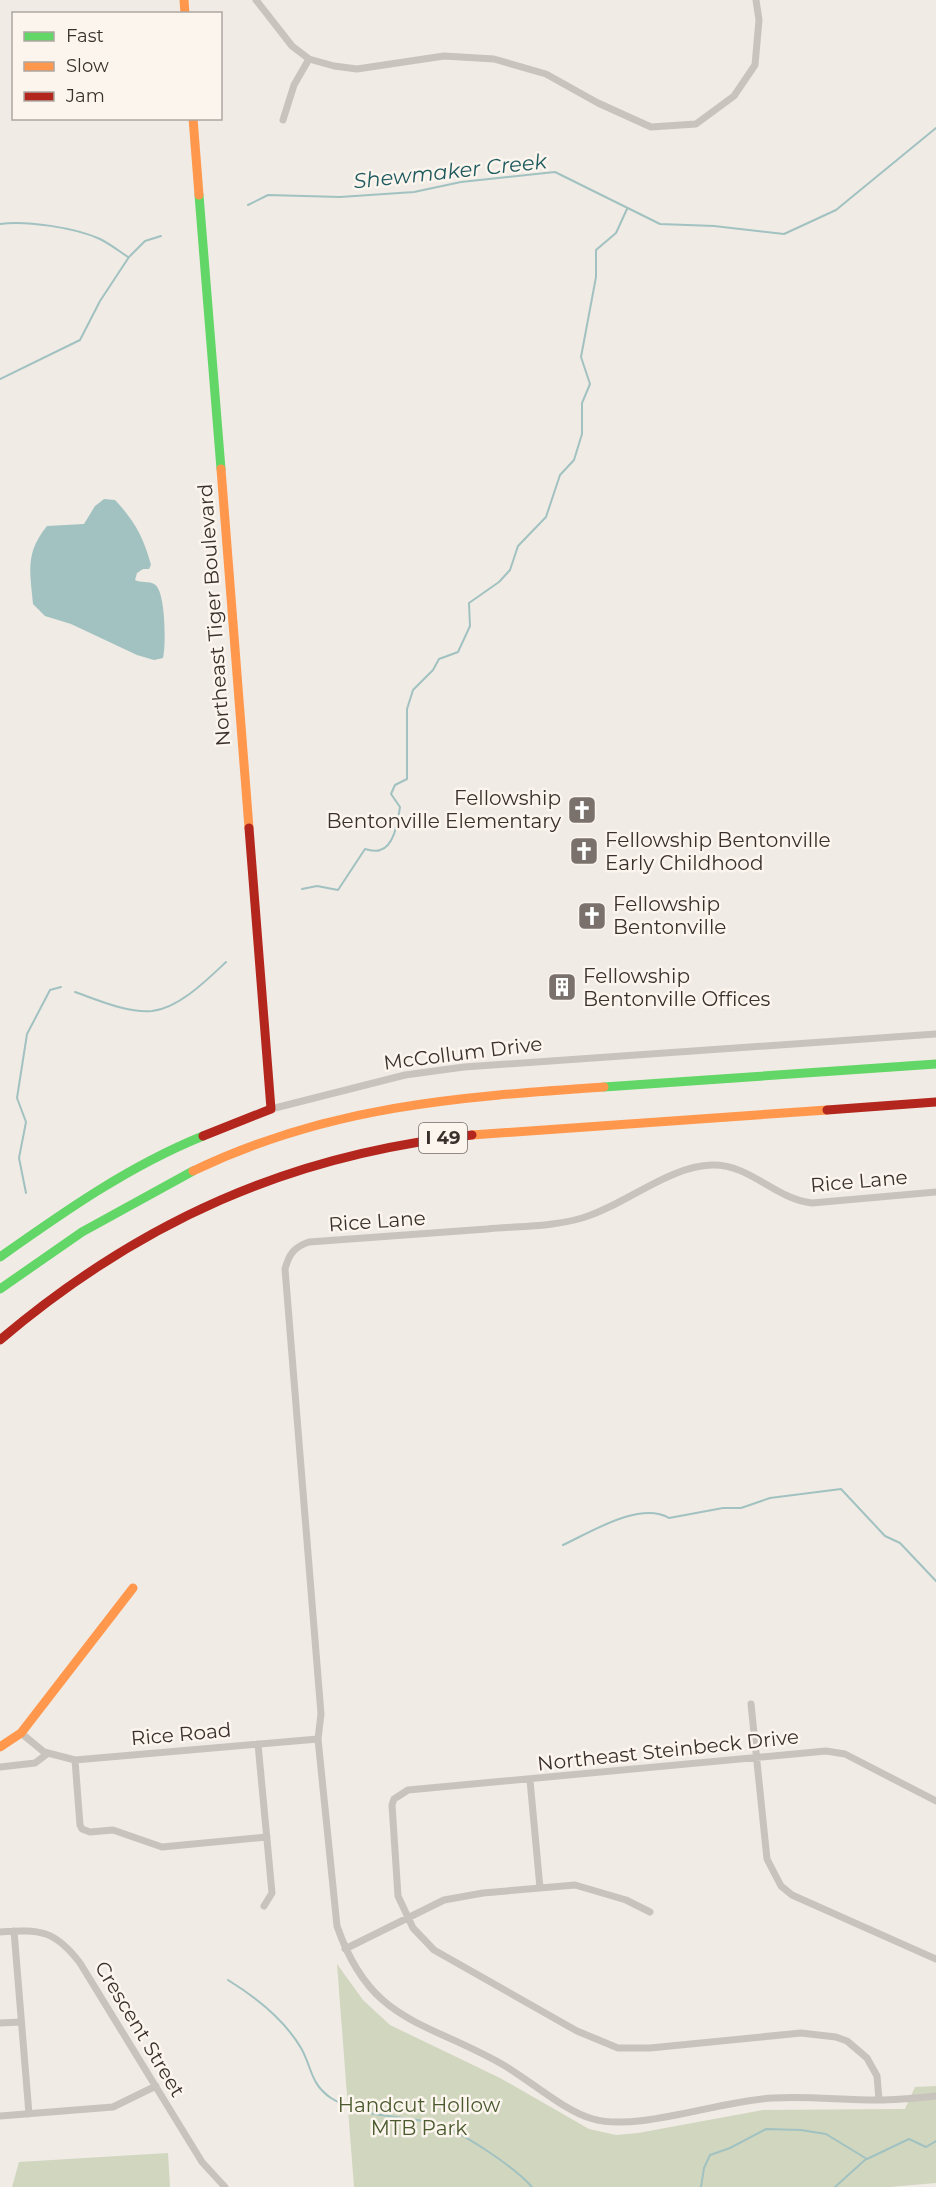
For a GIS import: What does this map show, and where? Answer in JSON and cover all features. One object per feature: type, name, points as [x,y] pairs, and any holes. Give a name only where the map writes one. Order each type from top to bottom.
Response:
[{"type":"main road","name":"Northeast Tiger Boulevard","points":[[193,120],[271,1109]]},
{"type":"main road","name":"I 49","points":[[0,1289],[43,1257],[101,1219],[161,1185],[224,1156],[289,1132],[355,1114],[422,1102],[490,1095],[936,1064]]},
{"type":"main road","name":"I 49","points":[[0,1340],[82,1275],[143,1237],[207,1204],[255,1185],[343,1156],[414,1141],[486,1132],[936,1102]]},
{"type":"main road","name":"McCollum Drive","points":[[0,1257],[87,1195],[176,1147],[271,1109]]},
{"type":"main road","points":[[0,1747],[21,1733],[133,1588]]},
{"type":"street","points":[[256,0],[292,46],[309,59],[357,69],[444,56],[494,59],[546,74],[598,103],[651,127],[696,124],[734,96],[755,65],[759,20],[756,0]]},
{"type":"street","points":[[283,120],[294,85],[309,59]]},
{"type":"street","name":"McCollum Drive","points":[[271,1109],[405,1075],[464,1067],[936,1034]]},
{"type":"street","name":"Rice Lane","points":[[318,1739],[321,1714],[285,1269],[289,1255],[298,1246],[309,1242],[564,1222],[602,1210],[681,1172],[711,1165],[743,1171],[798,1201],[812,1203],[936,1192]]},
{"type":"street","points":[[751,1704],[767,1859],[781,1886],[792,1895],[936,1959]]},
{"type":"street","name":"Rice Road","points":[[21,1733],[47,1754],[75,1760],[318,1739]]},
{"type":"street","points":[[318,1739],[337,1926],[345,1949],[374,1992],[391,2008],[416,2024],[500,2063],[593,2119],[617,2122],[650,2119],[735,2101],[774,2097],[879,2100],[936,2096]]},
{"type":"street","points":[[258,1744],[272,1893],[264,1906]]},
{"type":"street","name":"Northeast Steinbeck Drive","points":[[408,1918],[398,1896],[390,1812],[394,1799],[408,1790],[826,1751],[840,1752],[936,1801]]},
{"type":"street","points":[[0,1767],[36,1763],[47,1754]]},
{"type":"street","points":[[75,1760],[82,1829],[90,1832],[113,1830],[162,1847],[267,1837]]},
{"type":"street","points":[[530,1780],[540,1888]]},
{"type":"street","points":[[345,1949],[444,1900],[540,1888],[583,1887],[626,1900],[650,1912]]},
{"type":"street","points":[[408,1918],[420,1938],[434,1950],[577,2031],[607,2044],[618,2048],[650,2049],[801,2033],[824,2034],[847,2041],[867,2058],[877,2076],[879,2100]]},
{"type":"street","name":"Crescent Street","points":[[0,1932],[37,1930],[66,1944],[80,1963],[202,2162],[225,2187]]},
{"type":"street","points":[[14,1931],[29,2114]]},
{"type":"street","points":[[0,2024],[21,2022]]},
{"type":"street","points":[[0,2116],[112,2107],[156,2086]]},
{"type":"green space","name":"Handcut Hollow MTB Park","points":[[337,1964],[363,2000],[390,2025],[500,2078],[589,2129],[616,2135],[763,2110],[905,2109],[915,2087],[936,2086],[936,2183],[890,2187],[354,2187]]},
{"type":"green space","points":[[168,2153],[170,2187],[12,2187],[19,2162]]},
{"type":"water","points":[[104,499],[115,500],[122,507],[138,530],[145,546],[151,565],[149,569],[143,569],[137,573],[135,580],[154,584],[161,596],[165,631],[163,658],[154,660],[137,655],[71,624],[45,616],[33,604],[31,563],[35,545],[40,536],[47,526],[84,524],[95,506]]},
{"type":"waterway","name":"Shewmaker Creek","points":[[248,205],[268,195],[340,197],[414,192],[461,182],[555,172],[660,224],[714,226],[784,234],[836,210],[936,128]]},
{"type":"waterway","points":[[302,889],[317,886],[338,890],[365,849],[378,851],[389,843],[395,831],[400,807],[391,794],[395,785],[407,779],[407,709],[413,690],[433,670],[439,659],[458,652],[470,626],[469,603],[499,582],[510,570],[518,546],[546,517],[560,475],[574,460],[582,434],[582,403],[590,384],[581,357],[596,277],[596,250],[616,233],[627,209]]},
{"type":"waterway","points":[[0,224],[37,224],[78,231],[100,239],[128,257]]},
{"type":"waterway","name":"Shewmaker Creek","points":[[0,379],[80,340],[100,301],[129,257],[145,241],[161,236]]},
{"type":"waterway","points":[[75,992],[123,1008],[152,1011],[162,1009],[182,999],[226,962]]},
{"type":"waterway","points":[[26,1193],[19,1158],[26,1122],[17,1098],[27,1034],[50,990],[61,987]]},
{"type":"waterway","points":[[563,1545],[616,1520],[644,1513],[669,1518],[723,1508],[741,1508],[770,1498],[841,1489],[885,1536],[900,1543],[936,1581]]},
{"type":"waterway","points":[[228,1980],[278,2018],[301,2048],[315,2081],[331,2098],[368,2113],[420,2120],[444,2127],[486,2150],[532,2187]]},
{"type":"waterway","points":[[701,2187],[704,2168],[710,2155],[730,2148],[766,2129],[801,2130],[826,2134],[867,2159],[909,2139],[926,2147],[936,2141]]},
{"type":"waterway","points":[[835,2187],[866,2159]]},
{"type":"traffic: fast","points":[[199,195],[221,469]]},
{"type":"traffic: fast","points":[[604,1087],[936,1064]]},
{"type":"traffic: fast","points":[[0,1257],[73,1206],[123,1175],[203,1136]]},
{"type":"traffic: fast","points":[[0,1289],[82,1232],[193,1171]]},
{"type":"traffic: slow","points":[[184,0],[185,12]]},
{"type":"traffic: slow","points":[[193,120],[199,195]]},
{"type":"traffic: slow","points":[[221,469],[249,828]]},
{"type":"traffic: slow","points":[[193,1171],[243,1149],[344,1118],[445,1101],[604,1087]]},
{"type":"traffic: slow","points":[[472,1135],[827,1110]]},
{"type":"traffic: slow","points":[[0,1747],[21,1733],[133,1588]]},
{"type":"traffic: jam","points":[[203,1136],[271,1109],[249,828]]},
{"type":"traffic: jam","points":[[827,1110],[936,1102]]},
{"type":"traffic: jam","points":[[0,1340],[53,1298],[107,1261],[162,1228],[220,1200],[279,1177],[341,1158],[405,1144],[472,1135]]},
{"type":"place","name":"Fellowship Bentonville Elementary","points":[[582,810]]},
{"type":"place","name":"Fellowship Bentonville Early Childhood","points":[[584,851]]},
{"type":"place","name":"Fellowship Bentonville","points":[[592,916]]},
{"type":"place","name":"Fellowship Bentonville Offices","points":[[562,987]]}]
